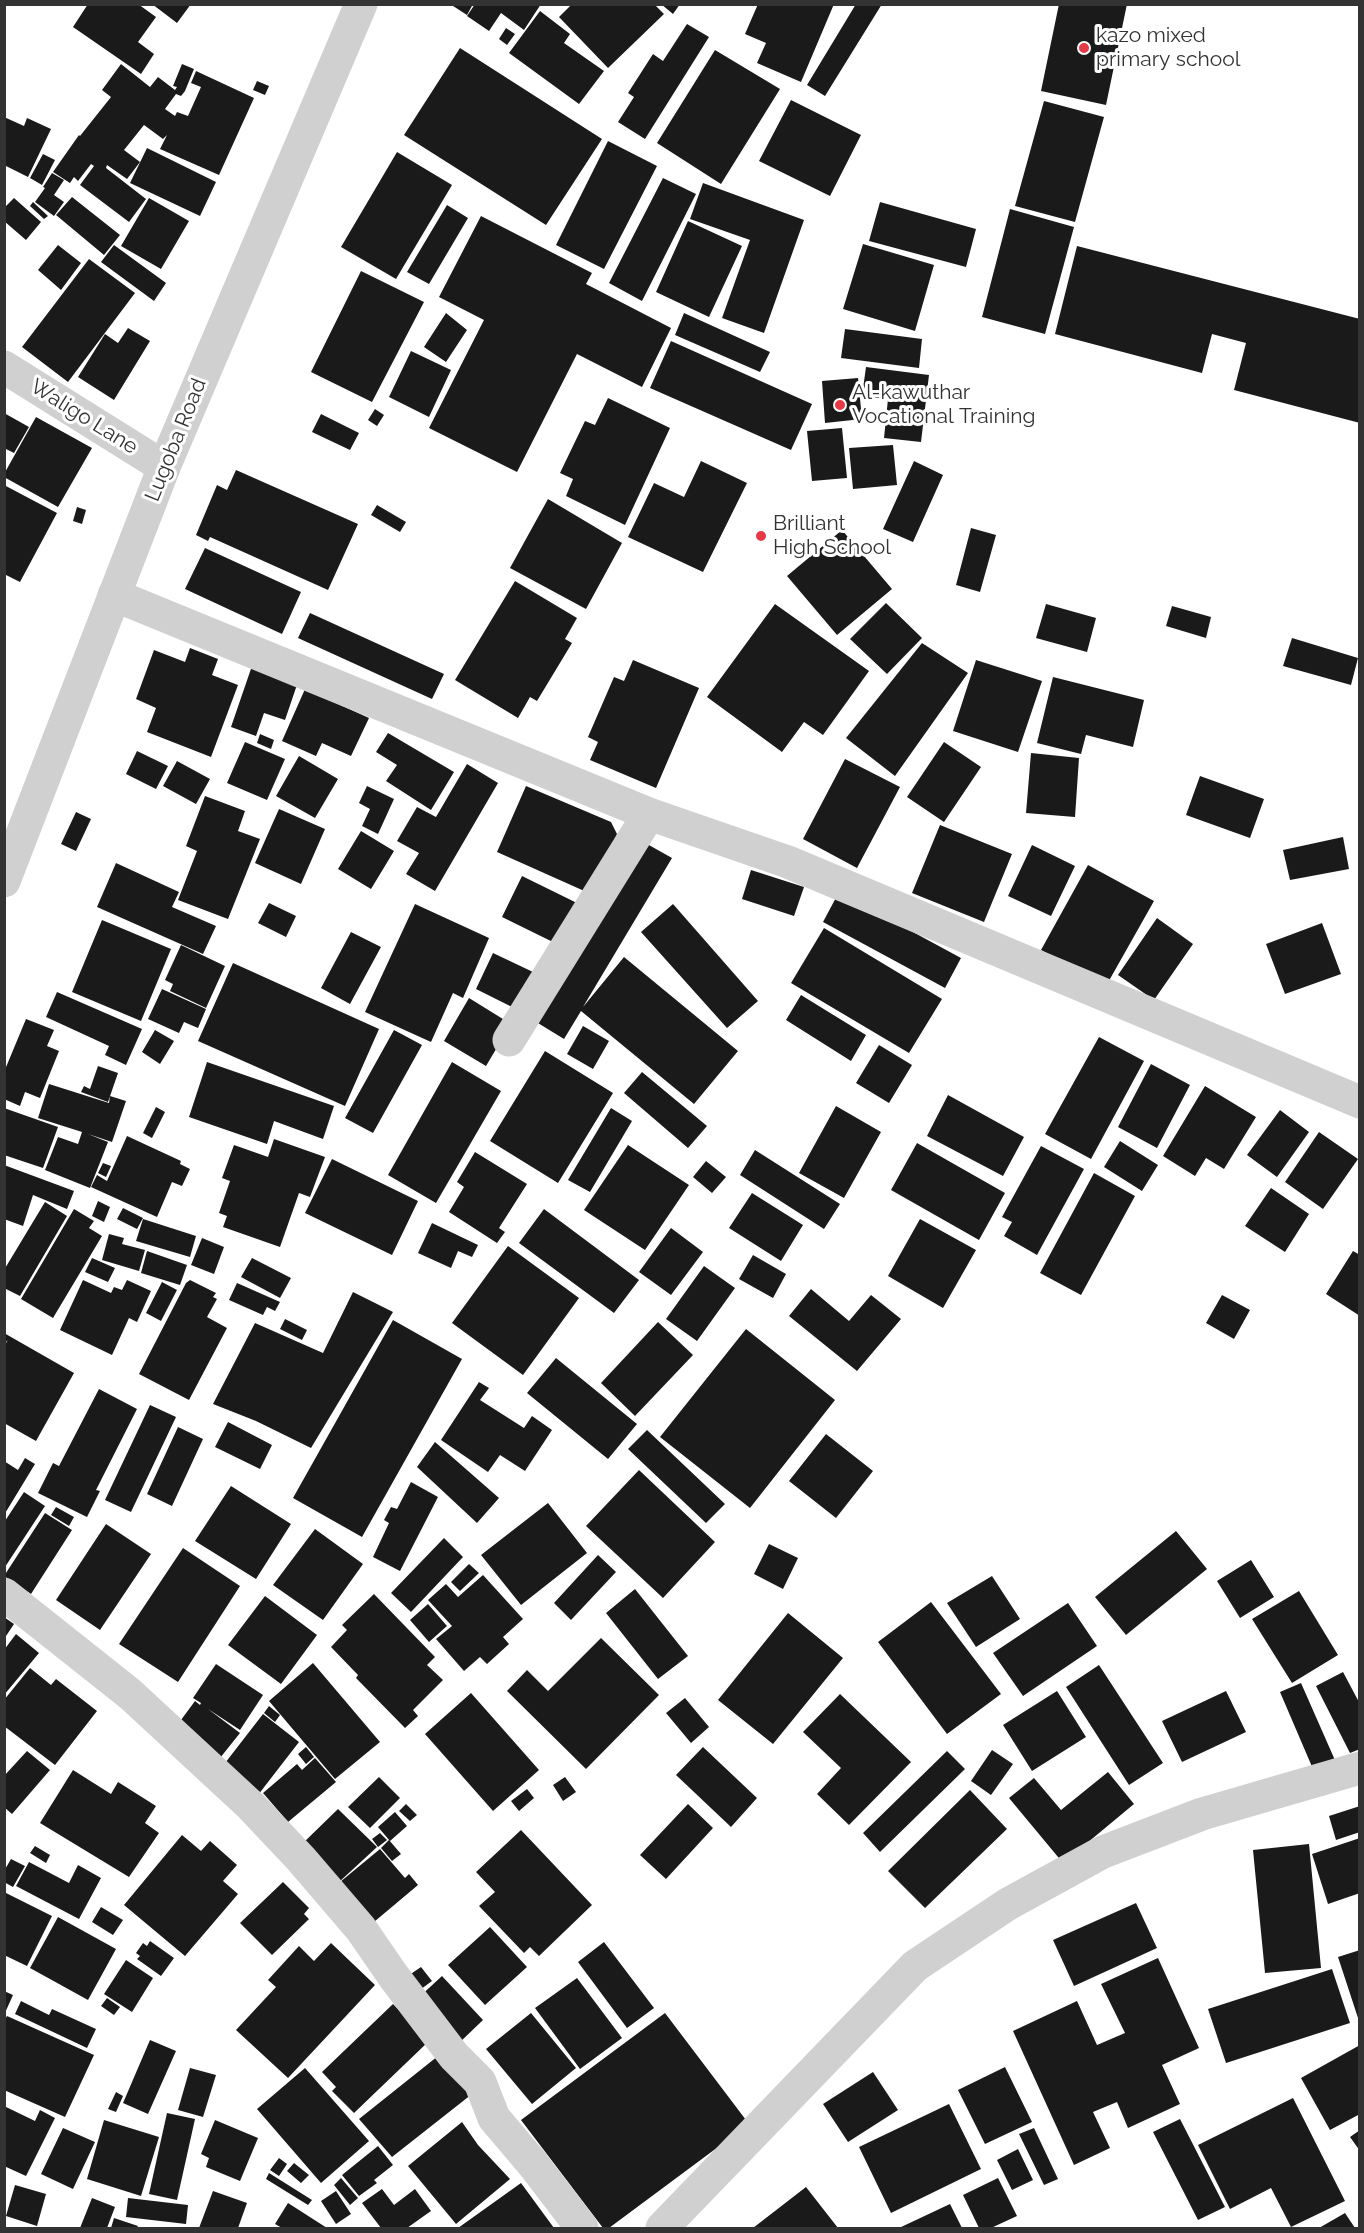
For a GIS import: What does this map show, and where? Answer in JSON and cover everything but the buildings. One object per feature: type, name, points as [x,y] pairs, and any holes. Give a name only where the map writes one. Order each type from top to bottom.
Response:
[{"type":"street","name":"Lugoba Road","points":[[4,881],[164,466],[360,4]]},
{"type":"street","name":"Waligo Lane","points":[[4,367],[164,466]]},
{"type":"street","points":[[114,595],[649,814],[788,862],[1359,1102]]},
{"type":"street","points":[[509,1040],[649,814]]},
{"type":"street","points":[[4,1594],[130,1695],[250,1804],[301,1859],[361,1929],[454,2056],[480,2082],[494,2118],[533,2164],[582,2229]]},
{"type":"street","points":[[662,2229],[915,1966],[1008,1904],[1103,1852],[1203,1814],[1359,1768]]},
{"type":"place","name":"kazo mixed primary school","points":[[1084,48]]},
{"type":"place","name":"Al-kawuthar Vocational Training","points":[[840,405]]},
{"type":"place","name":"Brilliant High School","points":[[761,536]]}]
